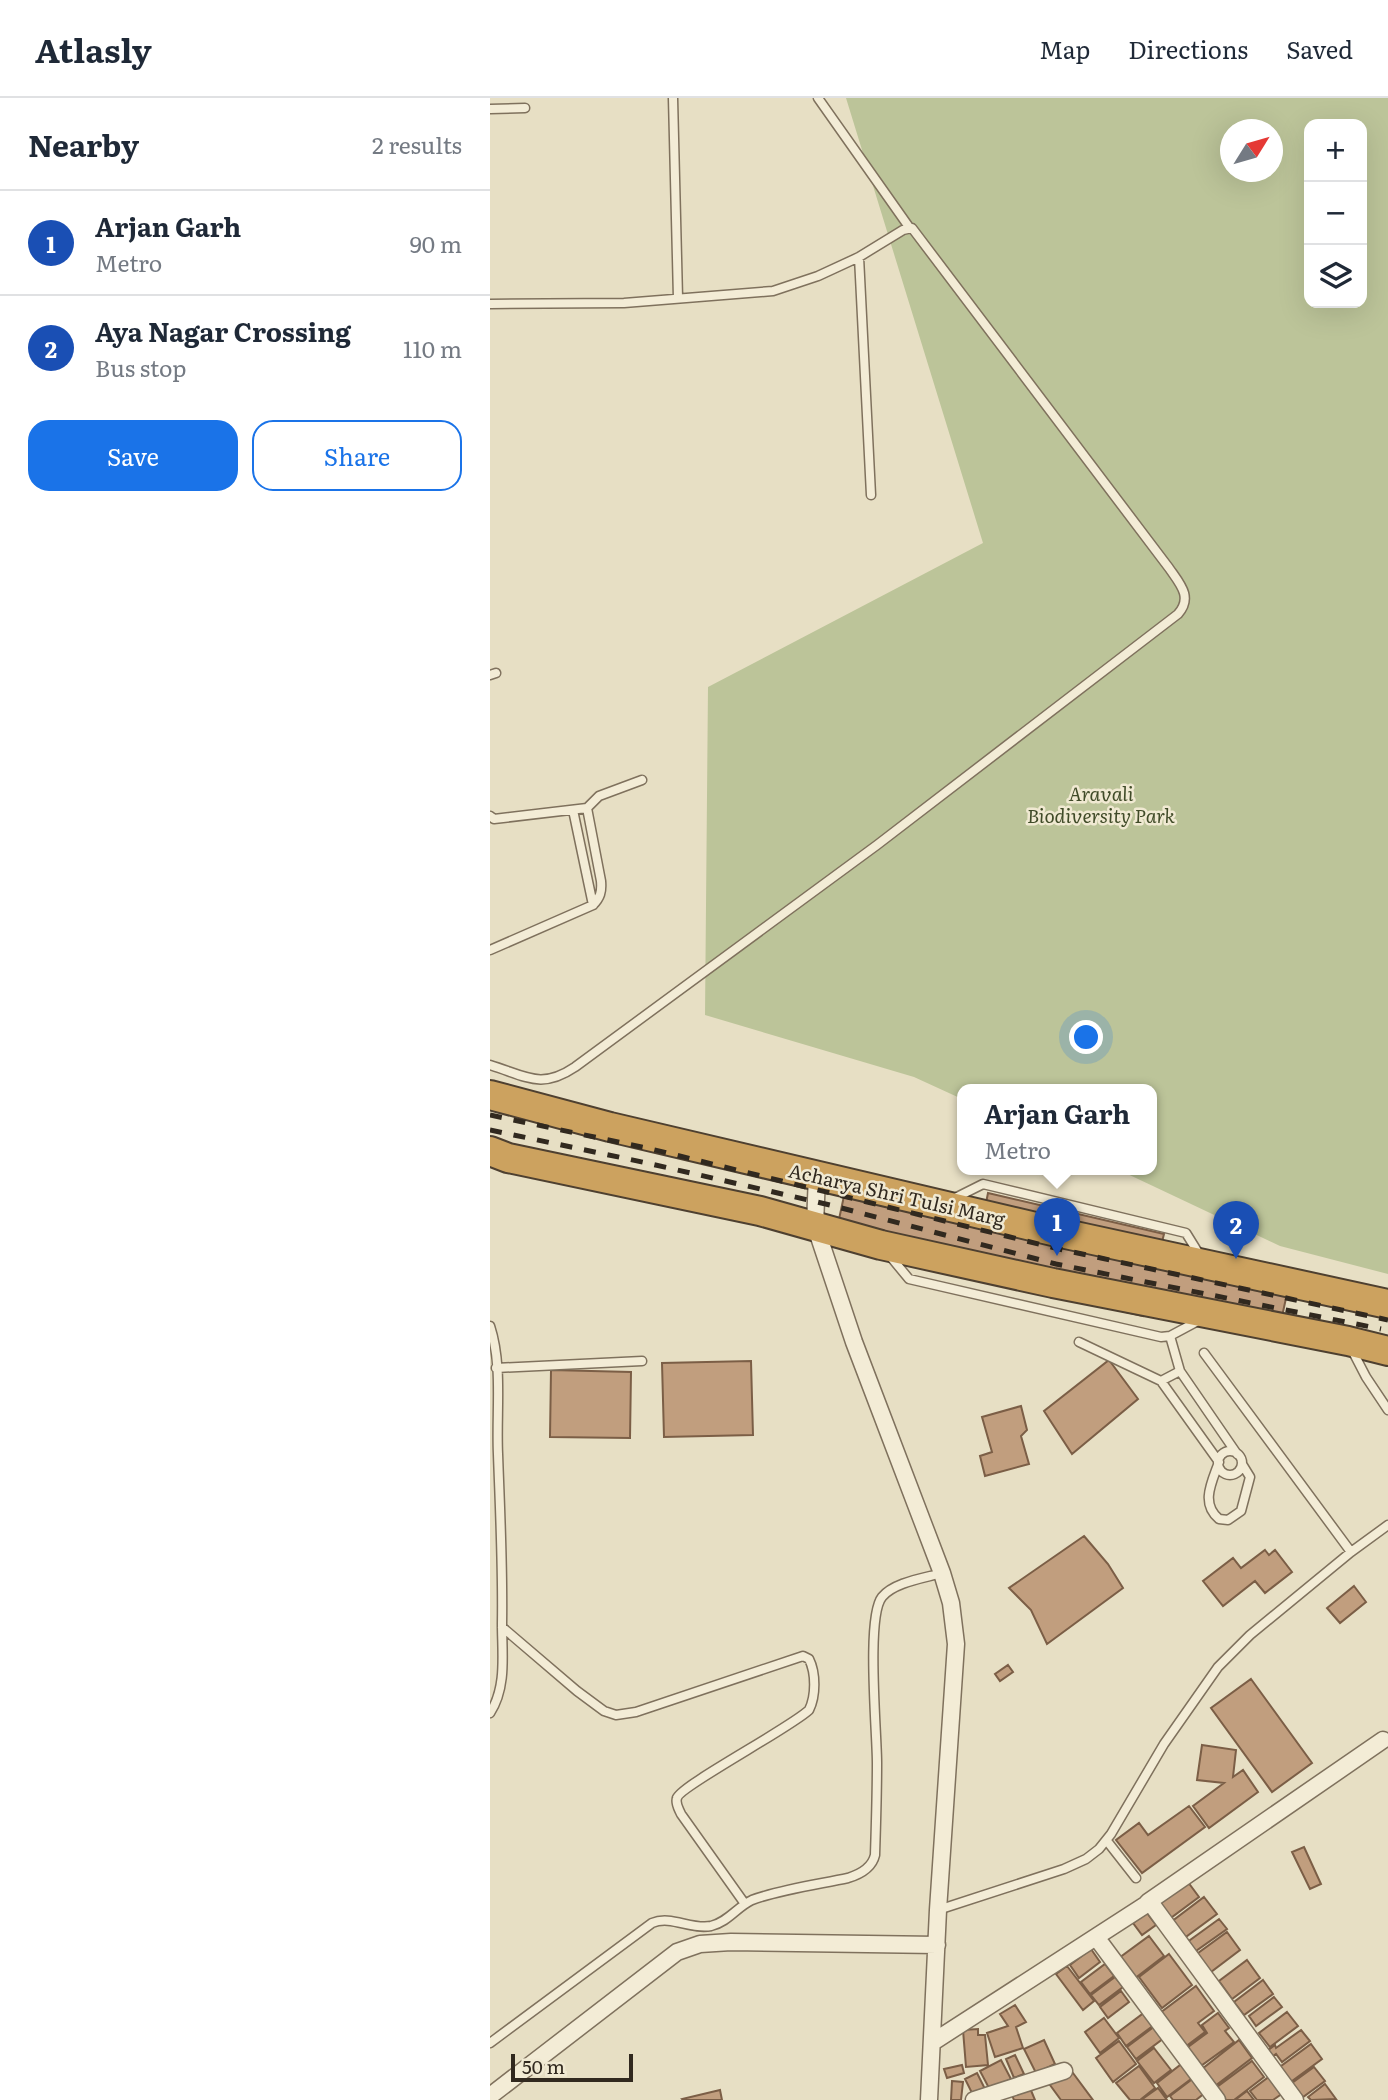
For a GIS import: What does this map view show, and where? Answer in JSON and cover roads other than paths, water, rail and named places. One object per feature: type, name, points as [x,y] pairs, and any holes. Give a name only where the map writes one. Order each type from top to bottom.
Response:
[{"type":"highway","name":"Acharya Shri Tulsi Marg","points":[[490,1094],[610,1127],[941,1205],[1388,1304]]},
{"type":"highway","points":[[490,1151],[508,1158],[760,1210],[881,1245],[1388,1351]]},
{"type":"street","points":[[817,1175],[814,1225],[951,1602],[956,1644],[937,1910],[929,2100]]},
{"type":"street","points":[[933,2042],[1096,1937],[1383,1740]]},
{"type":"street","points":[[1148,1902],[1295,2100]]},
{"type":"street","points":[[1096,1937],[1217,2100]]},
{"type":"street","points":[[490,2096],[677,1952],[690,1946],[731,1942],[937,1945]]},
{"type":"street","points":[[974,2100],[1064,2071]]},
{"type":"lane","points":[[673,98],[678,298]]},
{"type":"lane","points":[[490,1065],[542,1081],[562,1076],[877,845],[1183,608],[1186,596],[1184,589],[1169,568],[915,230],[909,227],[818,98]]},
{"type":"lane","points":[[490,109],[525,108]]},
{"type":"lane","points":[[490,304],[624,303],[784,289],[859,257],[909,227]]},
{"type":"lane","points":[[859,257],[871,495]]},
{"type":"lane","points":[[490,816],[494,819],[587,808],[600,796],[642,780]]},
{"type":"lane","points":[[490,950],[593,905],[600,896],[602,890],[587,808]]},
{"type":"lane","points":[[573,810],[593,905]]},
{"type":"lane","points":[[881,1245],[909,1279],[1161,1338],[1210,1315]]},
{"type":"lane","points":[[490,1326],[494,1337],[496,1368],[503,1559],[501,1680],[490,1713]]},
{"type":"lane","points":[[1170,1336],[1180,1371],[1237,1454],[1250,1477],[1241,1511],[1228,1520],[1219,1519],[1208,1505],[1209,1492],[1219,1462],[1226,1452],[1237,1454]]},
{"type":"lane","points":[[1348,1341],[1366,1377],[1388,1410]]},
{"type":"lane","points":[[1079,1342],[1161,1381],[1219,1462],[1222,1472],[1237,1474],[1242,1464]]},
{"type":"lane","points":[[1204,1353],[1351,1552]]},
{"type":"lane","points":[[496,1368],[642,1361]]},
{"type":"lane","points":[[1161,1381],[1180,1371]]},
{"type":"lane","points":[[937,1910],[1064,1869],[1086,1859],[1107,1842],[1164,1744],[1218,1667],[1250,1635],[1388,1525]]},
{"type":"lane","points":[[490,2043],[646,1926],[659,1920],[703,1927],[713,1925],[730,1917],[755,1899],[855,1876],[874,1861],[877,1762],[874,1636],[877,1610],[883,1595],[891,1590],[942,1573]]},
{"type":"lane","points":[[502,1627],[577,1691],[604,1711],[616,1715],[636,1712],[803,1656],[809,1659],[813,1669],[813,1699],[809,1710],[743,1754],[685,1788],[677,1798],[676,1803],[681,1814],[745,1904]]},
{"type":"lane","points":[[1107,1842],[1136,1878]]},
{"type":"railway","points":[[490,1115],[651,1149],[1059,1249],[1388,1320]]},
{"type":"railway","points":[[490,1130],[830,1205],[1056,1264],[1381,1329]]},
{"type":"place","name":"Arjan Garh","points":[[1057,1256]]},
{"type":"place","name":"Aya Nagar Crossing","points":[[1236,1259]]},
{"type":"park label","name":"Aravali Biodiversity Park","points":[[1101,804]]}]
